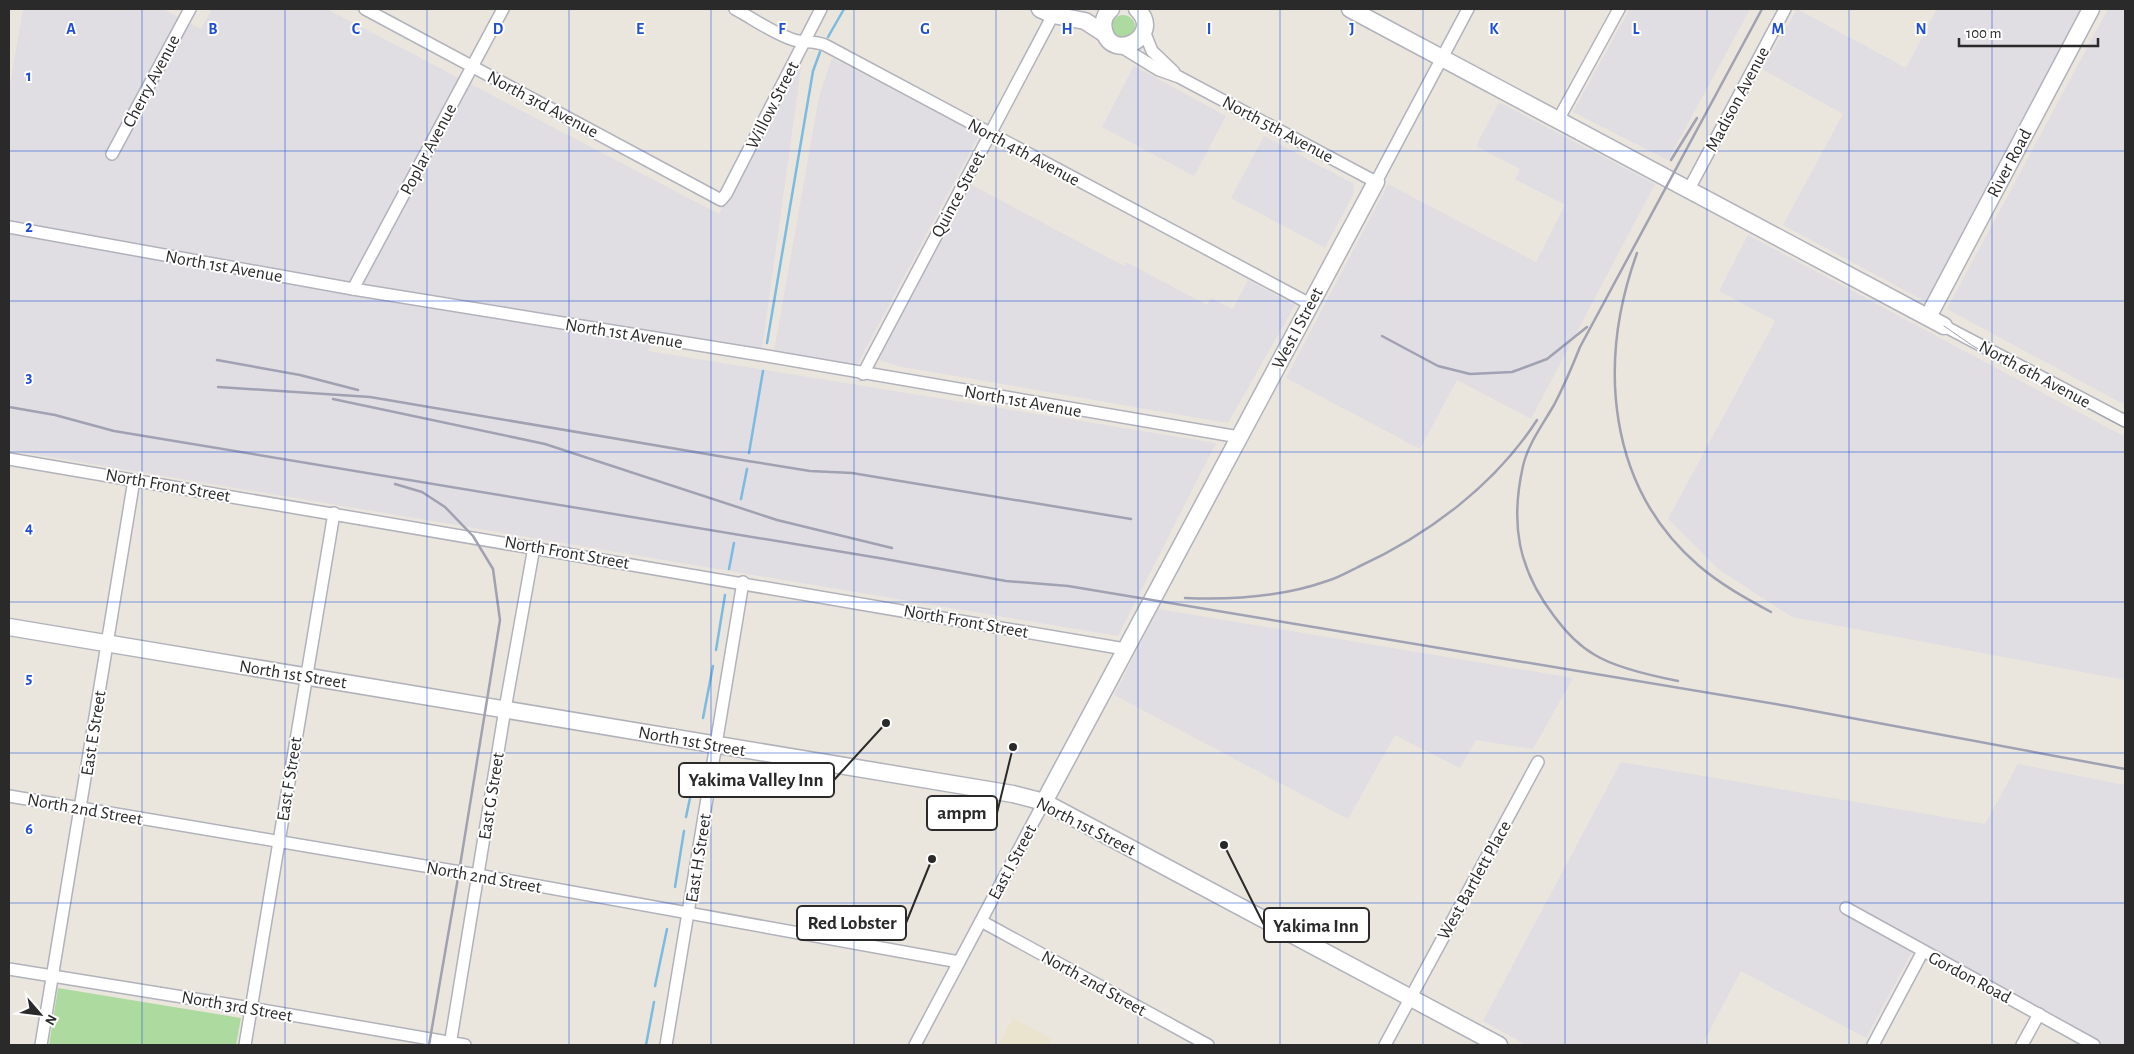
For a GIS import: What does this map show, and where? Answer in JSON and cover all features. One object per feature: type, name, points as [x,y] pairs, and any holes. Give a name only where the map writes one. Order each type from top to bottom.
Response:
[{"type":"street","name":"Cherry Avenue","points":[[112,154],[190,9]]},
{"type":"street","name":"North 3rd Avenue","points":[[365,9],[721,200]]},
{"type":"street","name":"Poplar Avenue","points":[[353,289],[503,9]]},
{"type":"street","name":"North 4th Avenue","points":[[735,9],[787,37],[797,41],[814,41],[825,45],[1310,304]]},
{"type":"street","name":"Willow Street","points":[[721,200],[726,194],[821,9]]},
{"type":"street","points":[[1111,9],[1103,22],[1105,34],[1108,40],[1120,46],[1132,44],[1141,37],[1144,18]]},
{"type":"street","points":[[1350,9],[1944,326]]},
{"type":"street","name":"West I Street","points":[[1151,600],[1468,9]]},
{"type":"street","points":[[1558,120],[1619,9]]},
{"type":"street","name":"Madison Avenue","points":[[1689,189],[1785,9]]},
{"type":"street","name":"River Road","points":[[1928,317],[2091,9]]},
{"type":"street","points":[[1046,12],[1085,20],[1105,34]]},
{"type":"street","name":"Quince Street","points":[[863,374],[990,133],[1046,12]]},
{"type":"street","name":"North 5th Avenue","points":[[1144,18],[1152,51],[1179,77]]},
{"type":"street","name":"North 5th Avenue","points":[[1120,46],[1159,70],[1179,77],[1376,182]]},
{"type":"street","name":"North 1st Avenue","points":[[9,227],[353,289],[752,354],[1239,437]]},
{"type":"street","name":"North 6th Avenue","points":[[1944,326],[2125,421]]},
{"type":"street","name":"North Front Street","points":[[9,459],[1125,648]]},
{"type":"street","name":"East E Street","points":[[41,1045],[134,480]]},
{"type":"street","name":"East F Street","points":[[245,1045],[334,513]]},
{"type":"street","name":"East G Street","points":[[451,1044],[505,709],[534,547]]},
{"type":"street","name":"East H Street","points":[[666,1045],[743,582]]},
{"type":"street","name":"East I Street","points":[[915,1045],[1151,600]]},
{"type":"street","name":"North 1st Street","points":[[9,627],[1004,792],[1044,802],[1499,1045]]},
{"type":"street","name":"West Bartlett Place","points":[[1385,1045],[1538,762]]},
{"type":"street","name":"North 2nd Street","points":[[9,796],[478,875],[959,962]]},
{"type":"street","name":"Gordon Road","points":[[1846,908],[2094,1045]]},
{"type":"street","name":"North 2nd Street","points":[[981,921],[1208,1045]]},
{"type":"street","points":[[1873,1045],[1923,951]]},
{"type":"street","name":"North 3rd Street","points":[[9,969],[465,1045]]},
{"type":"street","points":[[2022,1045],[2039,1014]]},
{"type":"shaded area","points":[[23,9],[163,9],[201,29],[212,9],[327,9],[719,214],[802,61],[762,349],[658,332],[648,351],[1216,443],[1118,636],[9,450],[9,90]]},
{"type":"shaded area","points":[[1630,9],[1750,9],[1668,160],[1573,112]]},
{"type":"shaded area","points":[[1797,9],[1906,68],[1937,9],[2085,9],[1930,304],[1783,225],[1843,114],[1762,69]]},
{"type":"shaded area","points":[[2108,9],[2125,9],[2125,405],[1947,309]]},
{"type":"shaded area","points":[[832,58],[979,135],[857,365],[774,352],[819,97]]},
{"type":"shaded area","points":[[1134,66],[1226,116],[1194,176],[1102,127]]},
{"type":"shaded area","points":[[1499,102],[1655,184],[1531,419],[1457,380],[1420,449],[1286,378],[1388,184],[1536,262],[1565,205],[1515,179],[1520,169],[1476,146]]},
{"type":"shaded area","points":[[1264,136],[1354,184],[1353,195],[1325,248],[1231,198]]},
{"type":"shaded area","points":[[972,185],[1124,266],[1126,262],[1207,305],[1211,298],[1233,309],[1248,280],[1295,305],[1228,423],[897,366],[877,359]]},
{"type":"shaded area","points":[[1748,235],[2125,437],[2125,680],[1792,617],[1718,569],[1668,519],[1775,321],[1719,291]]},
{"type":"shaded area","points":[[1158,609],[1573,678],[1533,749],[1476,740],[1460,768],[1395,735],[1348,819],[1114,695]]},
{"type":"shaded area","points":[[1621,762],[1985,824],[2018,764],[2125,785],[2125,1045],[2102,1045],[1916,944],[1866,1038],[1741,971],[1702,1045],[1526,1045],[1483,1021]]},
{"type":"shaded area","points":[[1013,1018],[1052,1039],[1048,1045],[998,1045]]},
{"type":"green space","points":[[1123,15],[1131,19],[1135,27],[1131,35],[1123,39],[1115,35],[1111,27],[1115,19]]},
{"type":"green space","points":[[58,988],[241,1018],[236,1045],[49,1045]]},
{"type":"waterway","points":[[828,37],[844,9]]},
{"type":"waterway","points":[[767,343],[813,71],[820,52]]},
{"type":"waterway","points":[[749,453],[763,371]]},
{"type":"waterway","points":[[741,499],[747,469]]},
{"type":"waterway","points":[[729,569],[734,543]]},
{"type":"waterway","points":[[716,650],[725,595]]},
{"type":"waterway","points":[[703,718],[713,666]]},
{"type":"waterway","points":[[686,817],[697,765]]},
{"type":"waterway","points":[[675,887],[684,831]]},
{"type":"waterway","points":[[655,986],[667,929]]},
{"type":"waterway","points":[[646,1045],[654,1002]]},
{"type":"tram line","points":[[1944,326],[1973,346],[2125,428]]},
{"type":"railway","points":[[1678,681],[1635,671],[1604,660],[1583,647],[1563,627],[1542,598],[1532,581],[1525,563],[1518,527],[1519,487],[1528,450],[1558,398],[1580,347],[1762,9]]},
{"type":"railway","points":[[1671,160],[1697,118]]},
{"type":"railway","points":[[1637,253],[1625,294],[1617,336],[1615,378],[1618,420],[1628,460],[1644,498],[1667,533],[1706,572],[1771,612]]},
{"type":"railway","points":[[1382,336],[1438,366],[1470,374],[1512,372],[1547,359],[1587,327]]},
{"type":"railway","points":[[217,360],[300,375],[358,390]]},
{"type":"railway","points":[[218,387],[370,397],[810,471],[852,473],[1131,519]]},
{"type":"railway","points":[[333,399],[545,444],[777,520],[892,548]]},
{"type":"railway","points":[[9,407],[55,415],[114,431],[885,559],[1006,581],[1068,586],[1787,706],[2125,769]]},
{"type":"railway","points":[[1185,598],[1239,598],[1293,591],[1335,578],[1384,554],[1434,524],[1480,487],[1520,444],[1537,420]]},
{"type":"railway","points":[[395,484],[422,492],[445,507],[473,536],[493,569],[500,620],[429,1045]]},
{"type":"place","name":"Yakima Valley Inn","points":[[886,723]]},
{"type":"place","name":"ampm","points":[[1013,747]]},
{"type":"place","name":"Yakima Inn","points":[[1224,845]]},
{"type":"place","name":"Red Lobster","points":[[932,859]]}]
